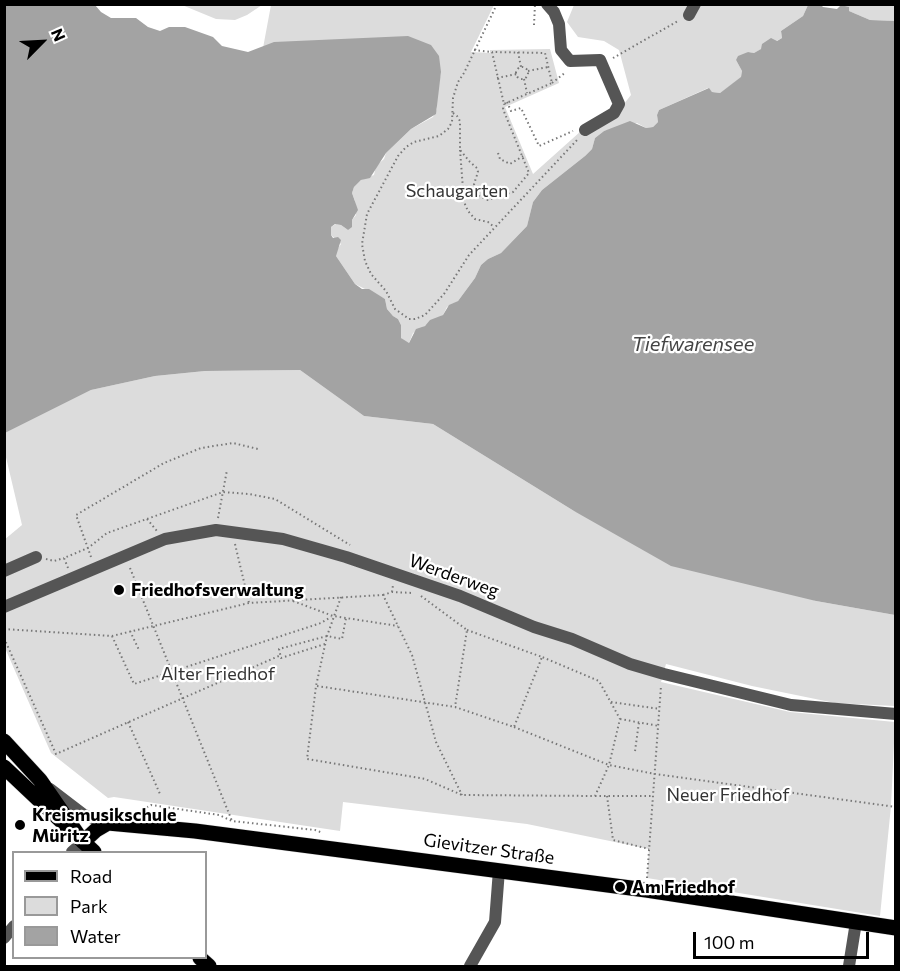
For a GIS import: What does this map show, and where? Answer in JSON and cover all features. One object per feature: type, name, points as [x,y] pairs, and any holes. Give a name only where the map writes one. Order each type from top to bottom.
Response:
[{"type":"main road","points":[[4,741],[40,780],[83,849]]},
{"type":"main road","points":[[4,767],[83,849]]},
{"type":"main road","name":"Gievitzer Straße","points":[[108,823],[134,820],[646,890],[896,928]]},
{"type":"main road","points":[[83,849],[96,830],[108,823]]},
{"type":"street","points":[[547,4],[554,12],[559,24],[561,50],[570,61],[600,60],[619,105],[615,113],[581,129]]},
{"type":"street","name":"Werderweg","points":[[4,607],[165,539],[216,530],[283,539],[346,556],[460,596],[534,627],[572,639],[652,671],[791,705],[896,714]]},
{"type":"street","points":[[4,571],[36,557]]},
{"type":"street","points":[[40,780],[84,815],[108,823]]},
{"type":"street","points":[[470,966],[495,922],[500,870]]},
{"type":"street","points":[[849,966],[856,922]]},
{"type":"path","points":[[496,4],[458,82],[453,98],[452,122],[448,129],[439,136],[414,142],[398,156],[367,214],[362,244],[365,261],[371,274],[386,291],[395,309],[409,319],[425,315],[444,294],[469,255],[581,129]]},
{"type":"path","points":[[534,25],[535,4]]},
{"type":"path","points":[[602,65],[692,10]]},
{"type":"path","points":[[474,50],[544,53],[552,83]]},
{"type":"path","points":[[460,150],[477,168],[474,184],[477,195],[488,200],[513,192],[529,173],[503,109],[504,104],[492,52]]},
{"type":"path","points":[[518,52],[521,67],[528,71],[548,67]]},
{"type":"path","points":[[504,104],[558,80],[567,72],[570,61]]},
{"type":"path","points":[[517,74],[521,67]]},
{"type":"path","points":[[527,93],[524,78],[528,71]]},
{"type":"path","points":[[497,78],[517,74]]},
{"type":"path","points":[[517,74],[520,78],[524,78]]},
{"type":"path","points":[[507,102],[512,111],[521,108],[539,146],[581,129]]},
{"type":"path","points":[[453,114],[460,121],[464,202],[475,219],[488,222],[494,228]]},
{"type":"path","points":[[498,153],[500,159],[510,164],[523,156]]},
{"type":"path","points":[[95,568],[76,515],[164,463],[201,448],[233,443],[258,448]]},
{"type":"path","points":[[216,530],[227,470]]},
{"type":"path","points":[[235,540],[249,603]]},
{"type":"path","points":[[36,557],[54,561],[64,558]]},
{"type":"path","points":[[129,564],[232,821]]},
{"type":"path","points":[[392,592],[393,581]]},
{"type":"path","points":[[4,629],[112,636],[249,603],[383,595],[392,592],[418,594],[467,630],[542,657],[599,681],[620,719],[609,765],[595,796]]},
{"type":"path","points":[[383,595],[412,655],[436,742],[462,795]]},
{"type":"path","points":[[341,597],[327,636],[316,686],[307,759],[424,779],[462,795],[653,796]]},
{"type":"path","points":[[290,600],[333,616],[398,626]]},
{"type":"path","points":[[112,636],[134,684],[321,623],[333,616]]},
{"type":"path","points":[[325,644],[281,658],[279,649],[327,636],[342,639],[346,618]]},
{"type":"path","points":[[455,707],[467,630]]},
{"type":"path","points":[[130,631],[139,650]]},
{"type":"path","points":[[4,638],[56,754],[281,655]]},
{"type":"path","points":[[514,727],[542,657]]},
{"type":"path","points":[[646,890],[661,683]]},
{"type":"path","points":[[316,686],[455,707],[514,727],[609,765],[655,774],[896,807]]},
{"type":"path","points":[[611,702],[660,709]]},
{"type":"path","points":[[620,719],[659,726]]},
{"type":"path","points":[[128,722],[160,794]]},
{"type":"path","points":[[635,751],[639,722]]},
{"type":"path","points":[[607,796],[613,840],[649,849]]},
{"type":"path","points":[[134,820],[151,805],[219,815],[232,821],[315,830],[334,838],[333,848]]},
{"type":"green space","points":[[182,5],[262,5],[235,20],[216,19]]},
{"type":"green space","name":"Schaugarten","points":[[271,5],[494,5],[471,52],[550,49],[559,83],[505,107],[533,174],[581,131],[616,114],[631,95],[619,50],[604,41],[578,37],[567,22],[574,5],[808,5],[803,16],[781,31],[782,38],[754,53],[748,52],[736,60],[742,71],[741,78],[720,93],[712,92],[708,88],[659,110],[658,122],[653,127],[646,128],[637,123],[604,131],[595,138],[592,149],[585,156],[542,190],[533,202],[527,226],[501,253],[481,265],[475,278],[458,301],[447,307],[443,315],[413,333],[409,343],[401,338],[401,325],[387,309],[385,299],[355,284],[336,256],[336,251],[341,244],[331,235],[331,227],[336,224],[348,230],[356,215],[352,193],[354,187],[361,180],[374,175],[376,166],[384,159],[386,153],[411,129],[433,117],[437,109],[436,100],[441,72],[263,48]]},
{"type":"green space","points":[[841,5],[895,5],[895,21],[870,20]]},
{"type":"green space","points":[[300,370],[364,416],[433,424],[574,511],[816,601],[895,615],[895,706],[835,703],[752,686],[666,664],[661,682],[790,712],[895,722],[891,806],[880,916],[647,878],[649,849],[527,824],[343,802],[340,831],[114,797],[108,798],[51,753],[5,648],[4,540],[22,525],[5,453],[5,433],[91,390],[155,376],[205,371]]},
{"type":"water","name":"Tiefwarensee","points":[[5,4],[95,5],[111,18],[136,18],[148,27],[160,31],[169,27],[185,27],[213,37],[222,46],[248,52],[274,42],[408,36],[431,45],[439,56],[441,72],[436,114],[411,129],[386,153],[370,178],[361,180],[354,187],[352,193],[358,210],[352,220],[352,227],[348,230],[335,224],[331,227],[333,238],[338,237],[341,240],[336,256],[355,284],[385,299],[387,309],[401,325],[401,338],[409,343],[416,329],[443,315],[449,305],[458,301],[475,278],[481,265],[501,253],[527,226],[533,202],[542,190],[585,156],[592,149],[595,138],[604,131],[630,121],[646,128],[653,127],[658,122],[659,110],[709,88],[712,92],[720,93],[741,77],[742,71],[736,60],[738,56],[748,52],[754,53],[771,38],[777,41],[782,38],[781,31],[803,16],[808,5],[837,9],[841,5],[849,7],[849,11],[870,20],[895,21],[895,615],[816,601],[671,566],[574,511],[433,424],[364,416],[300,370],[205,371],[155,376],[91,390],[5,433]]},
{"type":"place","name":"Friedhofsverwaltung","points":[[119,590]]},
{"type":"place","name":"Kreismusikschule Müritz","points":[[20,825]]},
{"type":"place","name":"Am Friedhof","points":[[620,887]]},
{"type":"park label","name":"Alter Friedhof","points":[[218,674]]},
{"type":"park label","name":"Neuer Friedhof","points":[[728,795]]}]
